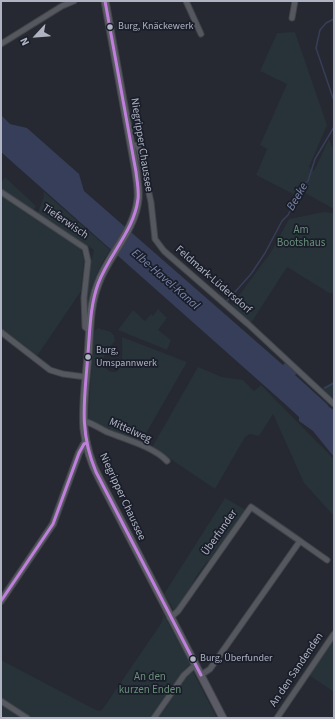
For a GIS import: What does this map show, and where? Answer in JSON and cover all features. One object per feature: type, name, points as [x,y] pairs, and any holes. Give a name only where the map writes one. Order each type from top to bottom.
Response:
[{"type":"main road","name":"Niegripper Chaussee","points":[[105,1],[131,144],[138,192],[136,212],[100,278],[94,294],[86,377],[84,421],[86,443],[91,460],[99,478],[223,718]]},
{"type":"street","points":[[1,44],[62,6],[74,1]]},
{"type":"street","points":[[186,1],[201,34]]},
{"type":"street","points":[[292,18],[295,1]]},
{"type":"street","name":"Feldmark-Lüdersdorf","points":[[131,144],[138,146],[151,202],[156,242],[164,252],[227,305],[334,404]]},
{"type":"street","name":"Tieferwisch","points":[[1,192],[85,248],[88,261],[84,310],[85,327],[90,331]]},
{"type":"street","points":[[1,332],[50,370],[63,374],[86,377]]},
{"type":"street","name":"Mittelweg","points":[[84,421],[141,445],[167,462]]},
{"type":"street","points":[[1,601],[53,524],[79,453],[86,443]]},
{"type":"street","name":"Überfunder","points":[[170,618],[178,611],[250,507],[328,560]]},
{"type":"street","points":[[201,676],[210,669],[300,541]]},
{"type":"street","name":"An den Sandenden","points":[[276,718],[334,634]]},
{"type":"street","points":[[154,718],[184,675],[195,665]]},
{"type":"street","points":[[1,701],[27,718]]},
{"type":"green space","points":[[295,32],[327,125],[309,167],[314,171],[329,139],[334,152],[334,209],[296,188],[295,195],[256,175],[267,149],[260,145],[287,84],[260,71],[277,33]]},
{"type":"green space","points":[[5,177],[36,206],[33,211],[1,190],[1,183]]},
{"type":"green space","points":[[43,191],[110,250],[96,275],[88,302],[86,321],[88,274],[94,250],[38,213],[44,196]]},
{"type":"green space","points":[[1,194],[80,246],[84,260],[81,291],[37,356],[1,329]]},
{"type":"green space","name":"Am Bootshaus","points":[[324,212],[334,213],[334,294],[332,292],[331,294],[287,267],[251,323],[232,305],[271,252],[289,219]]},
{"type":"green space","points":[[158,309],[167,318],[158,330],[171,340],[167,350],[118,330],[133,310],[145,321],[151,314],[153,316]]},
{"type":"green space","points":[[98,328],[111,332],[114,336],[115,341],[107,351],[103,362],[104,366],[110,371],[116,371],[121,365],[122,337],[187,362],[141,442],[99,426],[88,419],[94,331]]},
{"type":"green space","points":[[198,367],[222,377],[243,380],[254,391],[261,385],[334,459],[334,516],[304,483],[273,414],[259,436],[250,434],[245,437],[215,489],[169,458],[151,449]]},
{"type":"green space","points":[[334,381],[334,401],[322,388]]},
{"type":"green space","points":[[225,498],[246,510],[211,559],[197,575],[188,593],[175,612],[164,594]]},
{"type":"green space","name":"An den kurzen Enden","points":[[160,608],[191,665],[187,667],[151,718],[29,718],[1,699],[1,660],[96,710],[102,710],[162,622],[163,616]]},
{"type":"green space","points":[[334,639],[334,692],[309,675]]},
{"type":"green space","name":"An den kurzen Enden","points":[[192,670],[217,718],[158,718],[162,710],[164,710],[167,706],[166,703],[180,684],[184,682],[183,679]]},
{"type":"green space","points":[[1,702],[19,716],[19,718],[1,718]]},
{"type":"water","name":"Elbe-Havel-Kanal","points":[[1,115],[10,124],[27,128],[79,174],[84,191],[283,365],[285,363],[297,373],[295,375],[334,410],[334,457],[313,431],[299,421],[299,417],[285,404],[1,152]]},
{"type":"waterway","name":"Beeke","points":[[334,19],[326,23],[320,30],[316,48],[334,101]]},
{"type":"waterway","name":"Beeke","points":[[226,302],[251,274],[265,253],[282,221],[288,215],[305,183],[308,181],[315,159],[334,127]]},
{"type":"waterway","points":[[325,388],[334,383]]},
{"type":"transit line","points":[[105,1],[136,172],[138,199],[132,222],[103,273],[93,301],[84,399],[87,442],[90,457],[96,472],[201,675]]},
{"type":"transit line","points":[[1,601],[53,524],[79,453],[84,444],[87,443]]},
{"type":"place","name":"Burg, Knäckewerk","points":[[110,27]]},
{"type":"place","name":"Burg, Umspannwerk","points":[[88,357]]},
{"type":"place","name":"Burg, Überfunder","points":[[193,659]]}]
